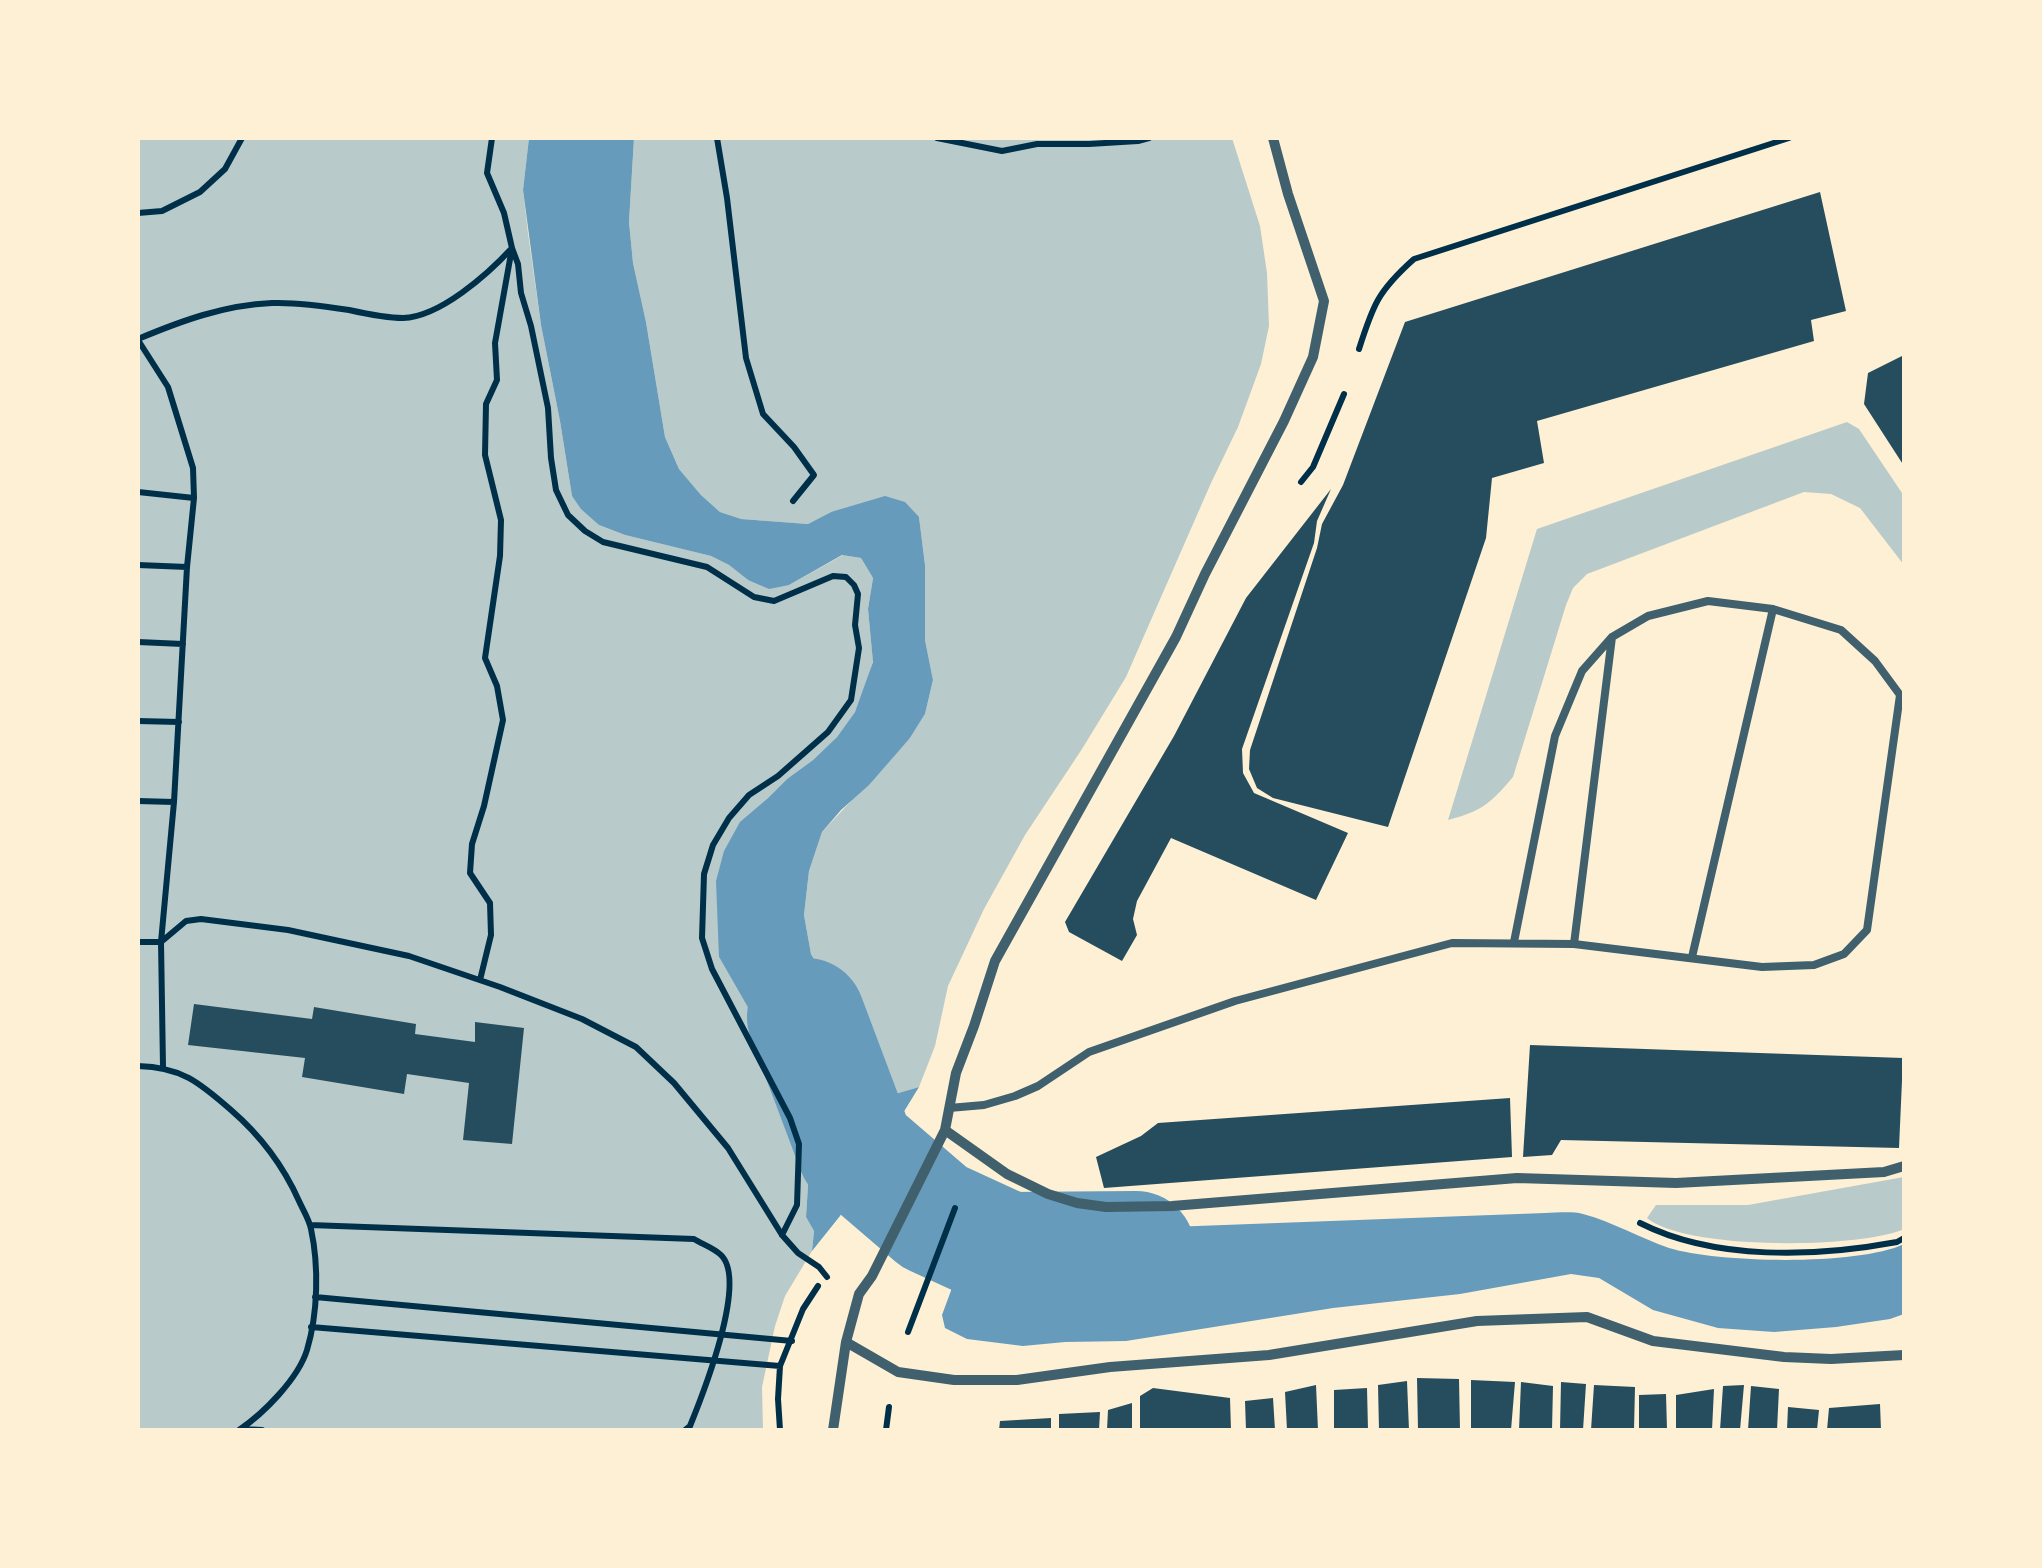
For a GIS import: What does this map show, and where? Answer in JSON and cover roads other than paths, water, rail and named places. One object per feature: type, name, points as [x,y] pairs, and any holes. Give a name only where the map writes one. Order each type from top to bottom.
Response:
[{"type":"street","points":[[833,1430],[846,1342],[859,1294],[872,1276],[946,1130],[956,1074],[994,961],[1176,637],[1313,357],[1324,301],[1272,138]]},
{"type":"street","points":[[946,1130],[1007,1174],[1048,1194],[1106,1207],[1518,1178],[1676,1184],[1884,1172],[1904,1166]]},
{"type":"street","points":[[846,1342],[898,1372],[954,1380],[1016,1380],[1110,1367],[1269,1355],[1477,1321],[1587,1317],[1652,1341],[1784,1357],[1904,1355]]},
{"type":"lane","points":[[949,1108],[984,1105],[1015,1096],[1038,1086],[1089,1052],[1235,1000],[1452,943],[1574,944],[1762,966],[1814,965],[1844,954],[1867,930],[1900,695],[1875,661],[1841,630],[1773,609],[1708,601],[1648,616],[1612,636],[1582,672],[1554,736],[1514,942]]},
{"type":"lane","points":[[1692,957],[1773,609]]},
{"type":"lane","points":[[1574,944],[1612,636]]},
{"type":"water","points":[[529,138],[634,138],[629,222],[633,263],[665,437],[679,469],[701,495],[720,512],[741,519],[808,524],[831,512],[885,496],[905,502],[919,517],[925,565],[925,640],[933,680],[925,714],[910,738],[869,785],[822,832],[809,871],[804,915],[811,954],[846,1015],[875,1082],[895,1094],[919,1087],[840,1216],[812,1251],[814,1231],[806,1217],[809,1170],[804,1120],[719,957],[716,881],[724,851],[740,822],[813,760],[855,712],[873,662],[868,609],[873,578],[861,558],[842,555],[789,585],[769,589],[711,556],[599,525],[581,509],[572,496],[541,325],[523,190]]},
{"type":"water","points":[[1569,1212],[1605,1221],[1669,1248],[1720,1257],[1822,1259],[1883,1251],[1904,1244],[1904,1314],[1836,1327],[1774,1332],[1718,1328],[1653,1310],[1599,1278],[1571,1274],[1460,1294],[1333,1308],[1126,1341],[1023,1346],[967,1339],[945,1328],[942,1315],[966,1250],[998,1222],[1011,1220],[1045,1229],[1117,1229]]},
{"type":"waterway","points":[[806,1017],[856,1150],[934,1217],[1008,1251],[1136,1250]]}]
